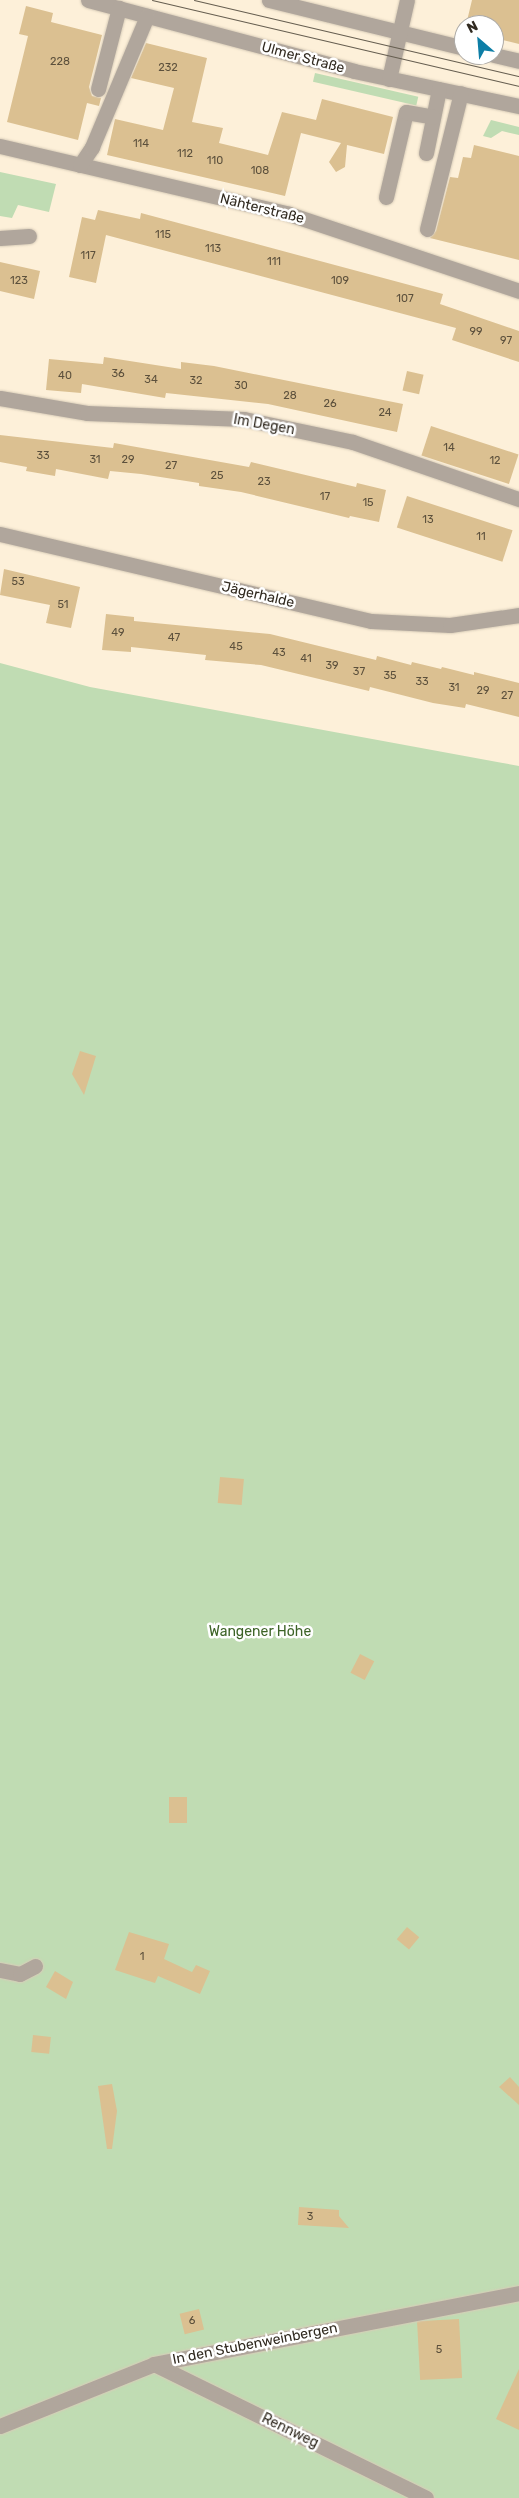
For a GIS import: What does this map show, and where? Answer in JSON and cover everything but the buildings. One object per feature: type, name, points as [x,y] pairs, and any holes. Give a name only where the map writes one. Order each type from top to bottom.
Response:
[{"type":"street","name":"Ulmer Straße","points":[[88,0],[389,78],[519,106]]},
{"type":"street","points":[[269,0],[399,34],[454,46]]},
{"type":"street","points":[[389,78],[407,0]]},
{"type":"street","points":[[98,89],[119,8]]},
{"type":"street","points":[[80,165],[92,147],[147,16]]},
{"type":"street","points":[[504,57],[519,61]]},
{"type":"street","points":[[426,152],[439,89]]},
{"type":"street","points":[[426,229],[461,94]]},
{"type":"street","points":[[386,197],[406,112],[433,118]]},
{"type":"street","name":"Nähterstraße","points":[[0,146],[289,214],[519,291]]},
{"type":"street","points":[[0,238],[29,236]]},
{"type":"street","name":"Im Degen","points":[[0,398],[87,412],[244,419],[353,442],[519,498]]},
{"type":"street","name":"Jägerhalde","points":[[0,534],[371,621],[450,625],[519,615]]},
{"type":"street","points":[[0,1970],[20,1974],[35,1966]]},
{"type":"street","name":"In den Stubenweinbergen","points":[[0,2426],[154,2364],[519,2293]]},
{"type":"street","name":"Rennweg","points":[[154,2364],[426,2498]]},
{"type":"green space","points":[[315,73],[418,97],[416,106],[313,82]]},
{"type":"green space","points":[[491,120],[519,127],[519,135],[502,131],[491,138],[483,136]]},
{"type":"green space","points":[[0,172],[56,184],[49,212],[18,205],[12,218],[0,216]]},
{"type":"green space","name":"Wangener Höhe","points":[[0,663],[90,687],[519,766],[519,2498],[0,2498]]},
{"type":"tram line","points":[[152,0],[519,86]]},
{"type":"tram line","points":[[194,0],[519,76]]}]
